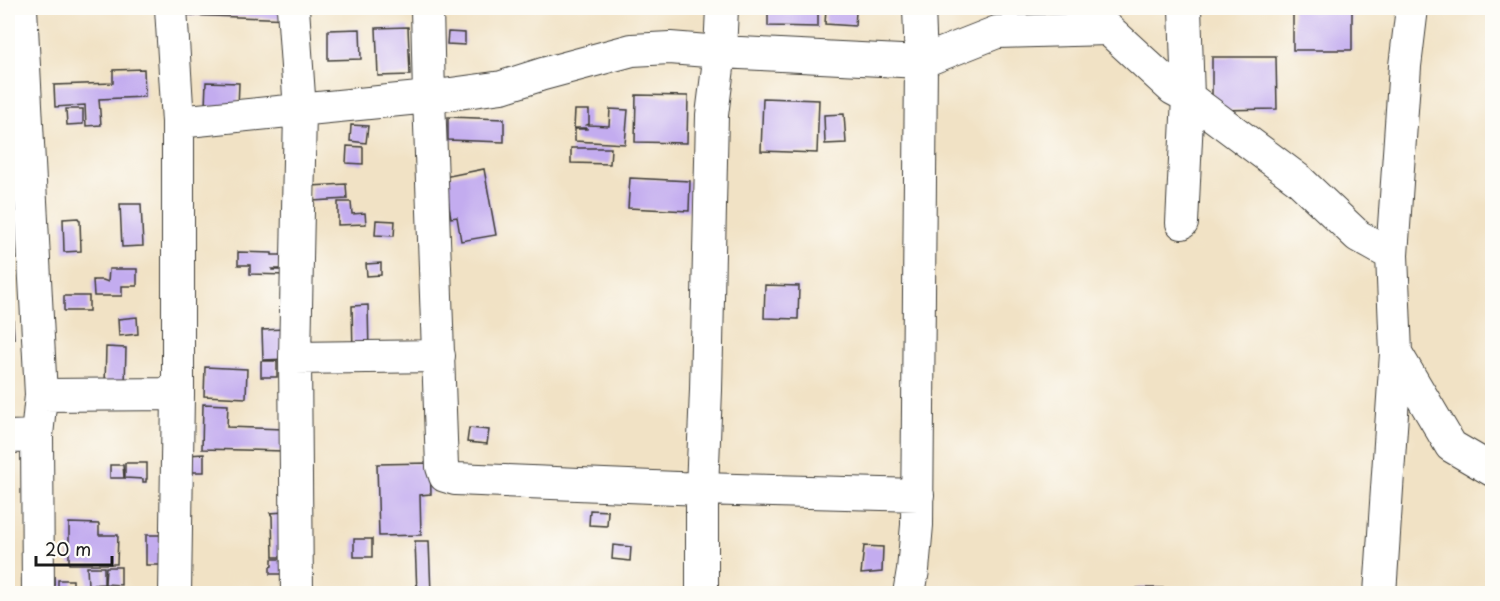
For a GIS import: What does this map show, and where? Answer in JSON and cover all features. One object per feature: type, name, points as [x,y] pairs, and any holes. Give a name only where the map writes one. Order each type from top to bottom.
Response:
[{"type":"street","points":[[21,8],[41,394],[22,436],[38,594]]},
{"type":"street","points":[[171,8],[178,122],[175,594]]},
{"type":"street","points":[[293,8],[300,111],[295,358],[297,594]]},
{"type":"street","points":[[427,8],[442,467],[446,476],[455,479],[702,489],[918,495]]},
{"type":"street","points":[[702,594],[702,489],[712,115],[720,52],[722,8]]},
{"type":"street","points":[[909,594],[913,570],[918,495],[921,62],[919,8]]},
{"type":"street","points":[[1182,223],[1188,97],[1185,8]]},
{"type":"street","points":[[1380,594],[1396,353],[1392,255],[1405,66],[1412,8]]},
{"type":"street","points":[[178,122],[300,111],[502,87],[632,50],[670,48],[921,62],[998,32],[1108,29],[1173,89],[1188,97],[1299,180],[1358,236],[1392,255]]},
{"type":"street","points":[[1396,353],[1451,446],[1492,470]]},
{"type":"street","points":[[295,358],[439,356]]},
{"type":"street","points":[[41,394],[178,394]]},
{"type":"building","points":[[187,8],[291,8],[291,19],[187,15]]},
{"type":"building","points":[[768,8],[818,8],[818,27],[768,26]]},
{"type":"building","points":[[826,8],[840,8],[840,11],[856,12],[855,26],[825,24]]},
{"type":"building","points":[[1293,8],[1352,8],[1352,50],[1293,50]]},
{"type":"building","points":[[408,27],[410,75],[378,76],[376,28]]},
{"type":"building","points":[[360,29],[361,59],[328,60],[328,30]]},
{"type":"building","points":[[448,32],[465,33],[465,45],[447,44]]},
{"type":"building","points":[[1212,57],[1276,57],[1277,109],[1217,110],[1212,107]]},
{"type":"building","points":[[144,69],[145,97],[99,99],[101,125],[86,126],[85,105],[55,107],[54,85],[113,83],[113,70]]},
{"type":"building","points":[[206,82],[239,83],[238,108],[205,107]]},
{"type":"building","points":[[636,95],[688,96],[687,143],[635,142]]},
{"type":"building","points":[[763,98],[819,100],[817,153],[761,151]]},
{"type":"building","points":[[66,109],[83,109],[83,124],[67,125]]},
{"type":"building","points":[[610,109],[628,110],[625,144],[575,141],[575,129],[587,128],[574,128],[575,110],[589,110],[589,124],[587,125],[609,126]]},
{"type":"building","points":[[844,114],[846,143],[825,144],[824,115]]},
{"type":"building","points":[[448,117],[504,119],[504,142],[448,140]]},
{"type":"building","points":[[351,125],[368,126],[366,143],[350,141]]},
{"type":"building","points":[[347,146],[363,147],[363,164],[346,163]]},
{"type":"building","points":[[571,148],[611,148],[610,164],[571,163]]},
{"type":"building","points":[[484,169],[496,235],[461,241],[457,217],[451,218],[444,177]]},
{"type":"building","points":[[630,178],[690,181],[689,211],[628,208]]},
{"type":"building","points":[[346,184],[347,199],[312,201],[311,186]]},
{"type":"building","points":[[338,202],[351,202],[352,214],[365,213],[366,224],[338,225]]},
{"type":"building","points":[[120,204],[141,204],[143,246],[122,247]]},
{"type":"building","points":[[78,218],[81,251],[64,252],[63,219]]},
{"type":"building","points":[[376,220],[395,221],[394,236],[375,235]]},
{"type":"building","points":[[238,252],[287,255],[287,269],[272,270],[287,270],[287,275],[250,274],[250,265],[238,265]]},
{"type":"building","points":[[381,263],[381,275],[367,276],[366,264]]},
{"type":"building","points":[[109,269],[137,269],[137,286],[122,286],[122,296],[94,296],[93,280],[108,282]]},
{"type":"building","points":[[765,285],[799,286],[798,319],[764,318]]},
{"type":"building","points":[[64,296],[89,296],[89,311],[64,311]]},
{"type":"building","points":[[368,305],[369,355],[353,355],[352,306]]},
{"type":"building","points":[[137,317],[138,334],[119,336],[118,319]]},
{"type":"building","points":[[13,320],[14,339],[8,339],[8,321]]},
{"type":"building","points":[[285,329],[286,359],[263,360],[262,330]]},
{"type":"building","points":[[106,347],[126,348],[125,385],[105,385]]},
{"type":"building","points":[[261,361],[277,361],[277,377],[261,377]]},
{"type":"building","points":[[205,367],[247,369],[246,398],[204,396]]},
{"type":"building","points":[[203,404],[228,405],[227,427],[284,429],[284,451],[202,449]]},
{"type":"building","points":[[469,428],[489,430],[487,444],[467,442]]},
{"type":"building","points":[[204,454],[204,472],[188,472],[187,455]]},
{"type":"building","points":[[125,463],[147,463],[146,482],[143,482],[143,479],[125,478]]},
{"type":"building","points":[[430,463],[431,494],[420,495],[421,535],[379,536],[377,464]]},
{"type":"building","points":[[110,465],[123,465],[124,478],[110,478]]},
{"type":"building","points":[[590,510],[608,511],[607,526],[589,525]]},
{"type":"building","points":[[285,512],[286,557],[273,557],[270,513]]},
{"type":"building","points":[[69,523],[99,524],[99,535],[118,535],[117,564],[69,564]]},
{"type":"building","points":[[146,535],[162,535],[161,565],[146,565]]},
{"type":"building","points":[[354,539],[372,539],[372,557],[354,557]]},
{"type":"building","points":[[415,541],[429,541],[431,594],[417,594]]},
{"type":"building","points":[[613,545],[631,547],[630,561],[612,559]]},
{"type":"building","points":[[864,546],[883,547],[882,572],[861,574]]},
{"type":"building","points":[[272,559],[287,559],[285,574],[270,574]]},
{"type":"building","points":[[87,567],[104,567],[104,584],[88,585]]},
{"type":"building","points":[[106,567],[121,567],[121,585],[105,584]]},
{"type":"building","points":[[58,580],[73,580],[73,594],[58,594]]},
{"type":"building","points":[[1137,588],[1163,588],[1163,594],[1137,594]]}]
